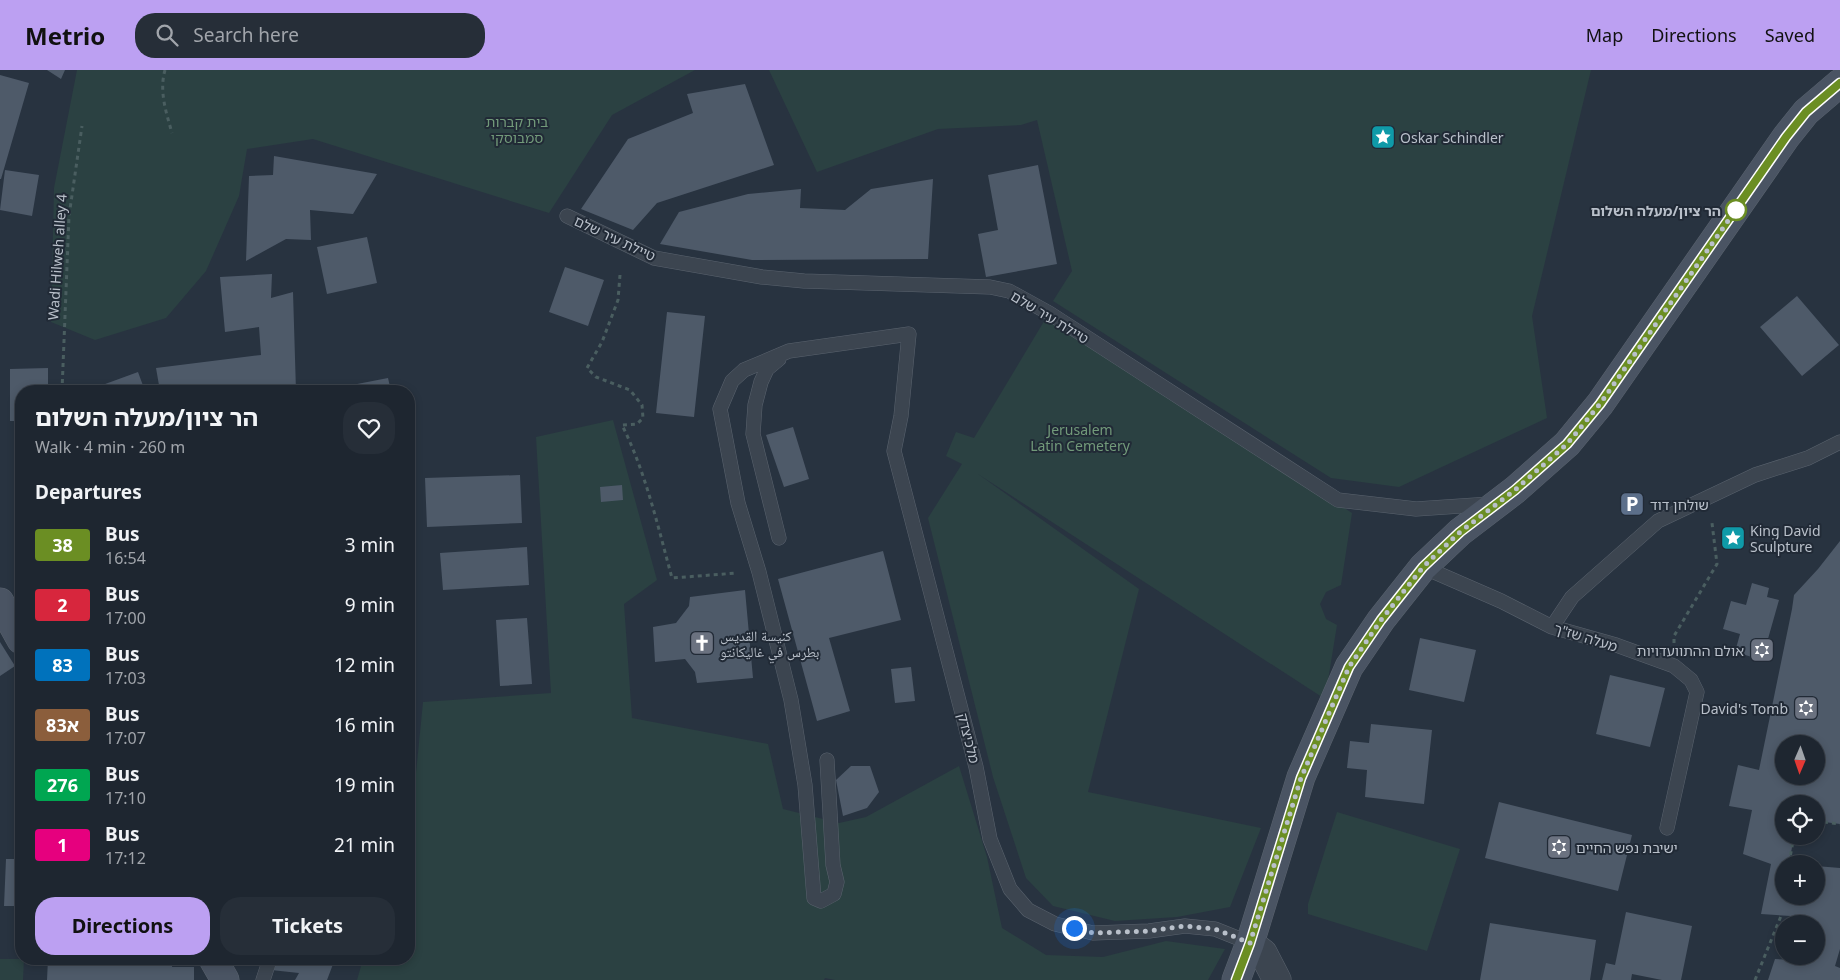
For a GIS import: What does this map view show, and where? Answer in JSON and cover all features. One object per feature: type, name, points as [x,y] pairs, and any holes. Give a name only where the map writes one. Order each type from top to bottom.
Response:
[{"type":"street","points":[[1236,980],[1250,943],[1301,778],[1349,667],[1381,620],[1423,567],[1460,532],[1499,503],[1567,444],[1600,404],[1786,137],[1806,112],[1840,83]]},
{"type":"street","points":[[0,602],[15,629]]},
{"type":"street","points":[[1250,943],[1263,953],[1277,980]]},
{"type":"street","points":[[216,965],[225,980]]},
{"type":"lane","name":"טיילת עיר שלם","points":[[567,216],[654,258],[706,269],[804,281],[952,285],[990,287],[1009,291],[1049,313],[1338,500],[1416,509],[1499,503]]},
{"type":"lane","name":"מלכיצדק","points":[[789,350],[909,334],[901,416],[894,451],[976,767],[990,839],[1010,889],[1028,910],[1055,924],[1093,933],[1149,931],[1185,926],[1215,929],[1250,943]]},
{"type":"lane","points":[[789,350],[744,370],[732,381],[720,409],[738,503],[791,700],[806,785],[814,898],[821,901],[834,894],[837,882],[833,865],[827,760]]},
{"type":"lane","points":[[779,538],[753,434],[755,405],[761,382],[767,369],[789,350]]},
{"type":"lane","points":[[1552,627],[1572,597],[1658,521],[1755,475],[1808,458],[1840,442]]},
{"type":"lane","name":"מעלה שז\"ך","points":[[1423,567],[1501,601],[1552,627],[1616,645],[1674,666],[1692,680],[1697,692],[1667,828]]},
{"type":"lane","points":[[263,980],[268,965]]},
{"type":"path","points":[[165,70],[161,84],[166,114],[172,133]]},
{"type":"path","name":"Wadi Hilweh alley 4","points":[[62,385],[69,216],[82,126]]},
{"type":"path","points":[[620,275],[618,300],[602,342],[587,368],[596,377],[630,390],[642,405],[643,418],[637,424],[622,425],[630,440],[650,498],[672,578],[758,572]]},
{"type":"path","points":[[1674,666],[1674,636],[1717,564],[1712,523]]},
{"type":"path","points":[[1825,822],[1840,824]]},
{"type":"path","points":[[1755,980],[1775,931]]},
{"type":"green space","name":"בית קברות סמבוסקי","points":[[77,70],[695,70],[612,115],[549,213],[313,139],[247,149],[239,196],[206,271],[166,318],[95,340],[51,322],[54,188]]},
{"type":"green space","points":[[769,70],[1591,70],[1532,316],[1547,418],[1399,487],[1331,478],[1053,301],[1072,271],[1037,120],[1021,125],[938,129],[817,172]]},
{"type":"green space","name":"Jerusalem Latin Cemetery","points":[[1049,313],[1352,513],[1341,585],[1326,592],[1320,604],[1326,619],[1337,625],[1325,699],[978,474],[1139,589],[1088,792],[1261,828],[1230,907],[1177,917],[1115,921],[1053,906],[1026,878],[993,777],[928,518],[962,464],[946,456],[956,432],[974,438]]},
{"type":"green space","points":[[613,420],[657,580],[624,604],[632,718],[768,744],[783,809],[839,823],[866,817],[959,766],[987,857],[1002,928],[1046,955],[1103,957],[1166,941],[1225,949],[1208,980],[835,980],[825,978],[824,980],[357,980],[361,965],[415,965],[415,777],[423,702],[551,693],[536,437]]},
{"type":"green space","points":[[1337,812],[1460,849],[1427,951],[1308,914],[1308,904]]},
{"type":"green space","points":[[0,959],[15,959],[15,965],[24,965],[23,980],[0,980]]},
{"type":"building","points":[[47,70],[65,70],[61,79]]},
{"type":"building","points":[[0,75],[29,83],[1,179],[0,179]]},
{"type":"building","points":[[745,84],[774,165],[657,203],[633,230],[581,209],[628,139],[693,113],[687,94]]},
{"type":"building","points":[[274,156],[377,174],[353,214],[310,210],[311,240],[286,239],[246,261],[249,176],[273,175]]},
{"type":"building","points":[[1038,165],[1057,264],[986,277],[978,234],[998,230],[988,175]]},
{"type":"building","points":[[5,170],[39,175],[32,216],[0,210]]},
{"type":"building","points":[[933,179],[928,259],[752,260],[660,244],[679,212],[748,194],[801,189],[800,208],[845,210],[871,189]]},
{"type":"building","points":[[367,237],[377,283],[327,294],[317,247]]},
{"type":"building","points":[[565,267],[604,280],[588,326],[549,312]]},
{"type":"building","points":[[272,274],[271,298],[293,292],[296,385],[159,385],[156,368],[261,355],[259,327],[225,332],[220,277]]},
{"type":"building","points":[[1797,296],[1839,345],[1802,376],[1760,327]]},
{"type":"building","points":[[667,312],[705,316],[694,417],[656,413]]},
{"type":"building","points":[[48,368],[48,385],[15,385],[15,421],[10,421],[10,369]]},
{"type":"building","points":[[138,372],[143,385],[102,385]]},
{"type":"building","points":[[388,378],[390,385],[352,385]]},
{"type":"building","points":[[793,427],[809,479],[784,487],[766,435]]},
{"type":"building","points":[[520,475],[522,523],[427,527],[425,478]]},
{"type":"building","points":[[622,485],[623,500],[601,502],[600,487]]},
{"type":"building","name":"David's Tomb","points":[[1840,541],[1840,824],[1825,822],[1825,795],[1775,795],[1775,845],[1792,845],[1791,855],[1775,855],[1775,905],[1825,905],[1825,867],[1840,868],[1840,949],[1835,966],[1840,968],[1840,980],[1768,980],[1775,959],[1775,965],[1825,965],[1825,915],[1761,914],[1771,864],[1743,854],[1752,810],[1729,806],[1738,765],[1759,770],[1794,595]]},
{"type":"building","points":[[527,547],[529,585],[443,590],[440,553]]},
{"type":"building","points":[[883,551],[901,620],[829,638],[850,711],[817,721],[778,579]]},
{"type":"building","points":[[1752,583],[1769,588],[1767,597],[1779,600],[1762,660],[1735,652],[1740,634],[1723,629],[1731,601],[1746,605]]},
{"type":"building","name":"كنيسة القديس بطرس في غاليكانتو","points":[[745,590],[753,678],[697,683],[695,672],[685,659],[655,662],[653,627],[676,623],[689,606],[690,597]]},
{"type":"building","points":[[527,618],[532,684],[500,686],[496,620]]},
{"type":"building","points":[[1420,638],[1476,650],[1464,702],[1409,690]]},
{"type":"building","points":[[0,642],[15,666],[0,676]]},
{"type":"building","points":[[911,667],[915,701],[895,703],[891,669]]},
{"type":"building","points":[[1610,675],[1665,688],[1650,747],[1596,734]]},
{"type":"building","points":[[1371,724],[1432,730],[1424,804],[1365,797],[1367,770],[1347,768],[1350,741],[1369,743]]},
{"type":"building","points":[[851,766],[870,766],[879,792],[867,808],[843,816],[836,780]]},
{"type":"building","name":"ישיבת נפש החיים","points":[[1499,802],[1632,835],[1618,891],[1485,858]]},
{"type":"building","points":[[6,859],[15,859],[15,906],[4,906]]},
{"type":"building","points":[[1626,912],[1692,926],[1681,980],[1662,980],[1632,974],[1631,980],[1602,980],[1606,963],[1615,965]]},
{"type":"building","points":[[1490,923],[1596,940],[1590,980],[1480,980]]},
{"type":"building","points":[[48,965],[172,965],[172,967],[194,967],[194,980],[47,980]]},
{"type":"building","points":[[273,965],[333,965],[327,980],[295,980],[299,973],[271,970]]},
{"type":"bus line","name":"38","points":[[1236,980],[1250,943],[1301,778],[1349,667],[1381,620],[1423,567],[1460,532],[1515,490],[1567,444],[1600,404],[1786,137],[1806,112],[1840,83]]},
{"type":"place","name":"Oskar Schindler","points":[[1383,137]]},
{"type":"place","name":"הר ציון/מעלה השלום","points":[[1736,210]]},
{"type":"place","name":"שולחן דוד","points":[[1632,504]]},
{"type":"place","name":"King David Sculpture","points":[[1733,538]]},
{"type":"place","name":"كنيسة القديس بطرس في غاليكانتو","points":[[702,643]]},
{"type":"place","name":"אולם ההתוועדויות","points":[[1762,650]]},
{"type":"place","name":"David's Tomb","points":[[1806,708]]},
{"type":"place","name":"ישיבת נפש החיים","points":[[1559,847]]},
{"type":"route","points":[[1074,928],[1093,933],[1149,931],[1185,926],[1215,929],[1250,943],[1301,778],[1349,667],[1381,620],[1423,567],[1460,532],[1515,490],[1567,444],[1600,404],[1737,208],[1736,210]]}]
